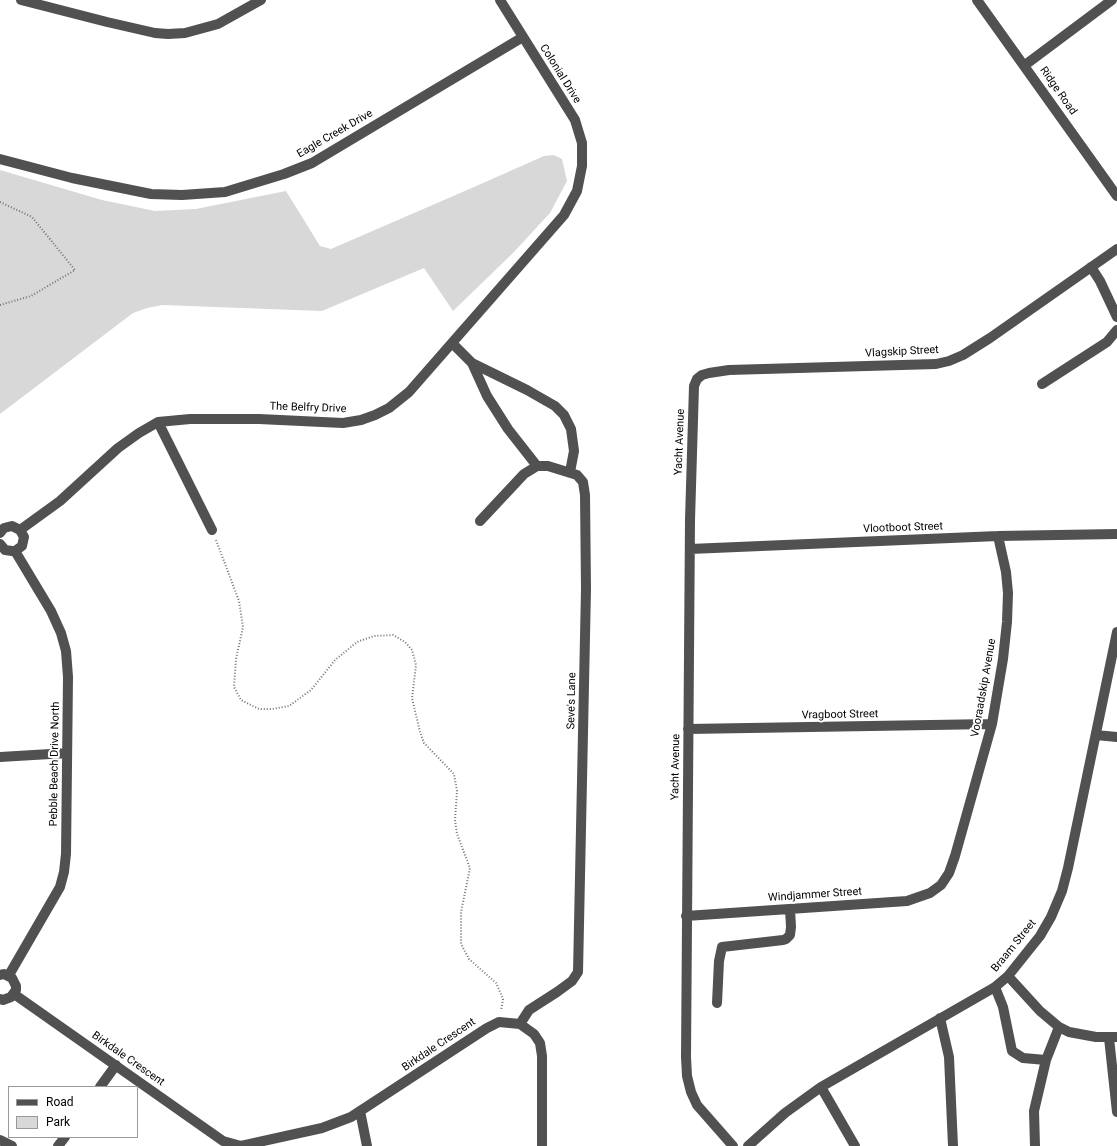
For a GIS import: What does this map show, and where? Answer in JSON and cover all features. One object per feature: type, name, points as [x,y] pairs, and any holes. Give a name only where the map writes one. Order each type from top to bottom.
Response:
[{"type":"street","points":[[22,0],[155,34],[168,34],[185,33],[218,24],[261,0]]},
{"type":"street","name":"Colonial Drive","points":[[500,0],[576,120],[582,143],[582,166]]},
{"type":"street","name":"Ridge Road","points":[[977,0],[1025,65],[1117,196]]},
{"type":"street","points":[[1025,65],[1112,0]]},
{"type":"street","name":"Eagle Creek Drive","points":[[0,159],[72,178],[151,194],[182,195],[225,192],[284,174],[312,163],[523,36]]},
{"type":"street","name":"The Belfry Drive","points":[[20,530],[60,500],[118,448],[158,422],[190,419],[259,419],[343,423],[361,420],[389,408],[409,392],[564,215],[577,191],[582,166]]},
{"type":"street","name":"Vlagskip Street","points":[[702,375],[729,370],[936,364],[949,361],[963,355],[990,338],[1117,249]]},
{"type":"street","points":[[1092,267],[1117,318]]},
{"type":"street","points":[[1042,384],[1107,342],[1117,330]]},
{"type":"street","points":[[452,343],[472,363],[527,390],[555,406],[564,415],[571,429],[574,451],[570,472],[548,466],[537,466],[524,474],[480,521]]},
{"type":"street","points":[[472,363],[486,396],[508,429],[537,466]]},
{"type":"street","name":"Yacht Avenue","points":[[702,375],[697,379],[694,386],[690,520],[686,1057],[691,1092],[697,1106],[733,1146]]},
{"type":"street","points":[[158,422],[212,530]]},
{"type":"street","name":"Seve's Lane","points":[[520,1024],[528,1010],[572,981],[578,972],[586,589],[585,495],[582,482],[577,475],[570,472]]},
{"type":"street","points":[[0,533],[4,528],[12,526],[23,533],[24,542],[19,549],[15,551],[5,550],[0,544]]},
{"type":"street","name":"Vlootboot Street","points":[[690,549],[998,536],[1117,534]]},
{"type":"street","name":"Vooraadskip Avenue","points":[[941,886],[949,873],[955,856],[992,724],[1003,659],[1008,594],[1006,572],[998,536]]},
{"type":"street","name":"Pebble Beach Drive North","points":[[4,975],[60,887],[64,872],[66,854],[68,677],[66,651],[61,633],[51,611],[15,551]]},
{"type":"street","name":"Braam Street","points":[[748,1146],[785,1113],[821,1087],[995,986],[1008,976],[1040,936],[1051,917],[1062,891],[1068,868],[1117,632]]},
{"type":"street","name":"Vragboot Street","points":[[688,729],[992,724]]},
{"type":"street","points":[[1096,735],[1117,737]]},
{"type":"street","points":[[0,757],[67,753]]},
{"type":"street","name":"Windjammer Street","points":[[686,916],[907,901],[930,893],[941,886]]},
{"type":"street","points":[[717,1004],[719,961],[722,947],[786,939],[790,935],[790,909]]},
{"type":"street","points":[[0,999],[7,999],[14,994],[16,990],[15,981],[4,975]]},
{"type":"street","points":[[1008,976],[1040,1011],[1059,1027],[1069,1032],[1113,1038],[1117,1112]]},
{"type":"street","points":[[995,986],[1003,1008],[1012,1051],[1023,1058],[1046,1060]]},
{"type":"street","name":"Birkdale Crescent","points":[[14,994],[223,1141],[241,1146],[253,1145],[322,1128],[351,1117],[487,1028],[499,1022]]},
{"type":"street","points":[[940,1018],[949,1057],[953,1146]]},
{"type":"street","points":[[499,1022],[520,1024],[534,1034],[540,1043],[542,1056],[542,1146]]},
{"type":"street","points":[[1035,1146],[1034,1111],[1046,1060],[1059,1027]]},
{"type":"street","points":[[101,1086],[116,1065]]},
{"type":"street","points":[[821,1087],[855,1146]]},
{"type":"street","points":[[360,1112],[367,1146]]},
{"type":"street","points":[[0,1140],[12,1146]]},
{"type":"path","points":[[0,202],[32,217],[75,270],[31,296],[0,306]]},
{"type":"path","points":[[212,530],[239,601],[243,627],[236,659],[234,687],[240,700],[259,709],[272,710],[289,706],[311,690],[335,660],[357,642],[374,636],[393,635],[405,642],[412,650],[416,664],[412,698],[420,732],[424,743],[454,774],[457,791],[455,820],[457,834],[470,868],[461,912],[461,944],[469,959],[496,983],[503,999],[499,1022]]},
{"type":"green space","points":[[554,155],[562,159],[567,181],[550,213],[513,253],[453,311],[424,268],[322,311],[162,305],[147,308],[133,313],[0,414],[0,170],[102,200],[155,211],[196,209],[286,191],[320,246],[331,249],[544,156]]}]
